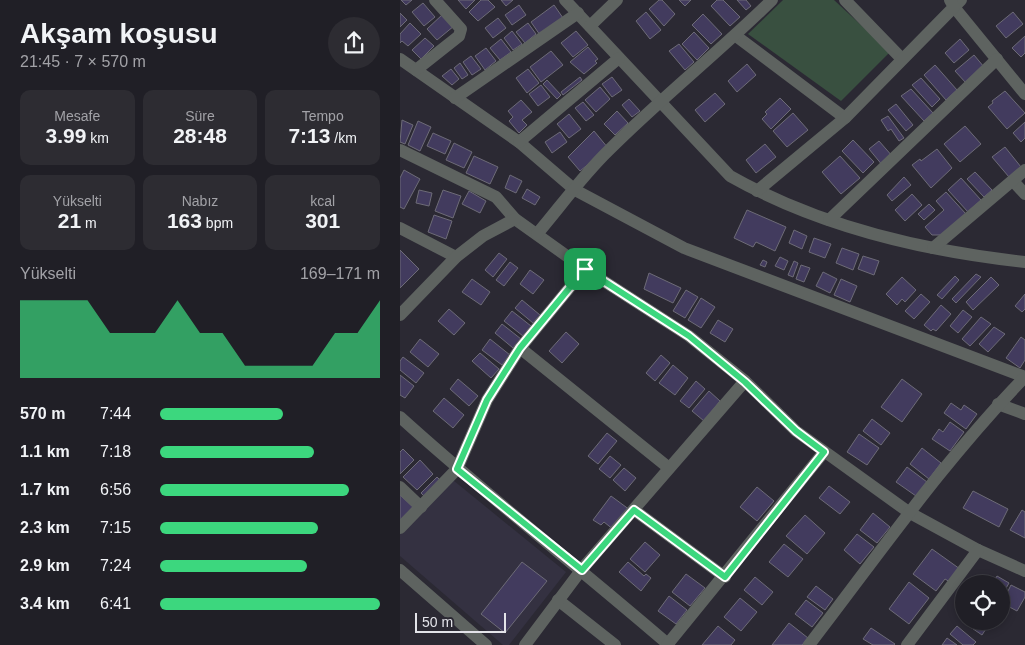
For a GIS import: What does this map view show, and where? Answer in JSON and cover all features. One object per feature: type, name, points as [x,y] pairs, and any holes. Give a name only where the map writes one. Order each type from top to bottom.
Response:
[{"type":"street","points":[[416,70],[459,36],[461,29],[435,0]]},
{"type":"street","points":[[566,0],[730,176],[757,191],[858,230],[964,255],[1025,262]]},
{"type":"street","points":[[590,26],[617,0]]},
{"type":"street","points":[[537,234],[606,152],[659,101],[736,36],[772,0]]},
{"type":"street","points":[[845,0],[902,59]]},
{"type":"street","points":[[757,191],[844,118],[955,2],[997,59],[1023,87]]},
{"type":"street","points":[[455,98],[578,13]]},
{"type":"street","points":[[736,36],[844,118]]},
{"type":"street","points":[[519,142],[619,58]]},
{"type":"street","points":[[829,220],[997,59]]},
{"type":"street","points":[[400,60],[519,142],[575,190],[684,248],[1025,377],[998,404],[910,512],[810,645]]},
{"type":"street","points":[[400,150],[496,197],[515,219],[585,269],[689,336],[745,382],[796,431],[910,512],[978,550],[1025,571]]},
{"type":"street","points":[[933,248],[1025,170]]},
{"type":"street","points":[[1013,180],[1025,194]]},
{"type":"street","points":[[400,315],[456,257],[483,236],[515,219]]},
{"type":"street","points":[[400,228],[456,257]]},
{"type":"street","points":[[400,528],[457,469],[487,400],[520,348],[585,269]]},
{"type":"street","points":[[520,348],[669,468]]},
{"type":"street","points":[[525,645],[582,570],[745,382]]},
{"type":"street","points":[[998,404],[1025,414]]},
{"type":"street","points":[[400,417],[457,469],[582,570],[668,645],[725,577],[824,452]]},
{"type":"street","points":[[400,487],[421,507]]},
{"type":"street","points":[[634,510],[725,577]]},
{"type":"street","points":[[907,645],[978,550]]},
{"type":"street","points":[[400,570],[486,645]]},
{"type":"street","points":[[558,600],[615,645]]},
{"type":"shaded area","points":[[448,476],[566,572],[509,645],[503,645],[400,556],[400,524]]},
{"type":"green space","points":[[783,0],[834,0],[890,52],[841,101],[748,34]]},
{"type":"building","points":[[401,0],[412,0],[406,5]]},
{"type":"building","points":[[458,0],[475,0],[466,9]]},
{"type":"building","points":[[481,0],[488,0],[495,7],[478,21],[469,12]]},
{"type":"building","points":[[501,0],[513,0],[506,6]]},
{"type":"building","points":[[659,0],[662,0],[675,14],[664,26],[649,9]]},
{"type":"building","points":[[679,0],[691,0],[685,6]]},
{"type":"building","points":[[717,0],[723,0],[740,17],[730,26],[711,6]]},
{"type":"building","points":[[737,0],[746,0],[751,6],[746,10]]},
{"type":"building","points":[[423,3],[435,17],[424,26],[412,12]]},
{"type":"building","points":[[519,5],[526,15],[512,25],[505,15]]},
{"type":"building","points":[[554,5],[563,18],[540,35],[531,22]]},
{"type":"building","points":[[646,12],[661,30],[650,39],[636,21]]},
{"type":"building","points":[[1013,12],[1023,24],[1006,38],[996,26]]},
{"type":"building","points":[[400,13],[407,20],[400,27]]},
{"type":"building","points":[[443,14],[454,26],[437,40],[427,29]]},
{"type":"building","points":[[703,14],[722,34],[711,44],[692,25]]},
{"type":"building","points":[[498,18],[506,28],[493,38],[485,28]]},
{"type":"building","points":[[410,23],[421,34],[408,46],[402,41],[400,43],[400,34]]},
{"type":"building","points":[[528,23],[536,34],[525,43],[516,32]]},
{"type":"building","points":[[512,31],[522,44],[513,50],[504,38]]},
{"type":"building","points":[[576,31],[588,45],[573,57],[561,43]]},
{"type":"building","points":[[694,32],[709,48],[697,60],[682,44]]},
{"type":"building","points":[[1025,36],[1025,53],[1021,57],[1012,48]]},
{"type":"building","points":[[425,38],[434,46],[421,59],[412,50]]},
{"type":"building","points":[[501,39],[511,52],[500,60],[490,48]]},
{"type":"building","points":[[960,39],[969,50],[954,63],[945,53]]},
{"type":"building","points":[[679,44],[694,62],[685,70],[669,51]]},
{"type":"building","points":[[588,47],[598,59],[595,61],[597,63],[584,74],[570,62]]},
{"type":"building","points":[[486,48],[496,61],[485,70],[475,56]]},
{"type":"building","points":[[551,51],[563,65],[541,82],[530,67]]},
{"type":"building","points":[[974,55],[984,67],[966,83],[955,71]]},
{"type":"building","points":[[471,56],[481,69],[472,75],[463,62]]},
{"type":"building","points":[[460,63],[468,75],[462,79],[454,68]]},
{"type":"building","points":[[747,64],[756,75],[737,92],[728,81]]},
{"type":"building","points":[[935,65],[957,90],[946,100],[924,75]]},
{"type":"building","points":[[451,69],[459,79],[452,85],[442,76]]},
{"type":"building","points":[[528,69],[539,83],[527,93],[516,78]]},
{"type":"building","points":[[580,77],[582,80],[563,95],[561,92]]},
{"type":"building","points":[[612,77],[622,90],[612,97],[602,84]]},
{"type":"building","points":[[921,78],[940,99],[932,107],[912,85]]},
{"type":"building","points":[[547,80],[561,95],[557,99],[543,84]]},
{"type":"building","points":[[541,85],[550,97],[538,106],[529,94]]},
{"type":"building","points":[[600,87],[610,99],[596,112],[585,100]]},
{"type":"building","points":[[911,89],[933,113],[924,121],[901,96]]},
{"type":"building","points":[[1005,91],[1025,113],[1007,129],[988,107],[993,103],[992,101]]},
{"type":"building","points":[[715,93],[725,104],[705,122],[695,110]]},
{"type":"building","points":[[780,98],[791,109],[771,129],[762,119],[767,114],[765,112]]},
{"type":"building","points":[[629,99],[640,111],[632,117],[622,105]]},
{"type":"building","points":[[521,100],[532,112],[522,120],[527,125],[519,133],[509,121],[513,117],[508,111]]},
{"type":"building","points":[[583,102],[594,115],[586,121],[575,108]]},
{"type":"building","points":[[896,104],[913,125],[906,131],[888,110]]},
{"type":"building","points":[[617,111],[628,123],[615,135],[604,124]]},
{"type":"building","points":[[793,113],[808,130],[787,147],[773,131]]},
{"type":"building","points":[[569,114],[581,129],[569,138],[557,124]]},
{"type":"building","points":[[888,116],[904,138],[899,141],[891,129],[888,131],[881,120]]},
{"type":"building","points":[[402,120],[413,125],[405,144],[400,142]]},
{"type":"building","points":[[418,121],[431,127],[420,151],[408,145]]},
{"type":"building","points":[[1025,122],[1025,138],[1021,142],[1013,133]]},
{"type":"building","points":[[965,126],[981,144],[960,162],[944,144]]},
{"type":"building","points":[[594,131],[608,148],[580,171],[568,157]]},
{"type":"building","points":[[560,132],[567,142],[552,153],[545,142]]},
{"type":"building","points":[[433,133],[451,141],[445,154],[427,146]]},
{"type":"building","points":[[853,140],[874,162],[863,173],[842,151]]},
{"type":"building","points":[[879,141],[893,157],[883,166],[869,149]]},
{"type":"building","points":[[454,143],[472,152],[464,168],[446,160]]},
{"type":"building","points":[[765,144],[776,157],[756,173],[746,160]]},
{"type":"building","points":[[1005,147],[1021,167],[1009,177],[992,157]]},
{"type":"building","points":[[937,149],[952,168],[931,188],[912,165]]},
{"type":"building","points":[[474,156],[498,167],[490,184],[466,173]]},
{"type":"building","points":[[840,156],[860,178],[841,194],[822,172]]},
{"type":"building","points":[[404,170],[420,179],[404,209],[400,207],[400,178]]},
{"type":"building","points":[[975,172],[992,190],[984,197],[967,179]]},
{"type":"building","points":[[510,175],[522,181],[516,193],[505,188]]},
{"type":"building","points":[[904,177],[911,185],[892,201],[887,195]]},
{"type":"building","points":[[961,178],[981,200],[968,212],[948,190]]},
{"type":"building","points":[[527,189],[540,197],[535,205],[522,198]]},
{"type":"building","points":[[419,190],[432,193],[429,206],[416,203]]},
{"type":"building","points":[[443,190],[461,196],[453,218],[435,211]]},
{"type":"building","points":[[469,191],[486,201],[480,213],[462,204]]},
{"type":"building","points":[[946,192],[966,214],[942,235],[932,235],[925,227],[944,210],[936,201]]},
{"type":"building","points":[[912,194],[922,205],[905,221],[895,210]]},
{"type":"building","points":[[929,204],[935,210],[924,220],[918,214]]},
{"type":"building","points":[[747,210],[786,227],[775,251],[756,242],[753,247],[734,238]]},
{"type":"building","points":[[434,215],[452,221],[446,239],[428,232]]},
{"type":"building","points":[[794,230],[807,236],[802,249],[789,243]]},
{"type":"building","points":[[814,238],[831,244],[825,258],[809,252]]},
{"type":"building","points":[[842,248],[859,254],[853,270],[836,263]]},
{"type":"building","points":[[400,250],[419,269],[400,288]]},
{"type":"building","points":[[499,253],[507,259],[493,277],[485,270]]},
{"type":"building","points":[[863,256],[879,261],[874,275],[858,269]]},
{"type":"building","points":[[780,257],[788,261],[784,270],[775,266]]},
{"type":"building","points":[[763,260],[767,262],[765,267],[760,265]]},
{"type":"building","points":[[794,261],[798,263],[793,277],[788,275]]},
{"type":"building","points":[[510,262],[518,268],[504,286],[496,280]]},
{"type":"building","points":[[801,265],[810,268],[804,282],[796,279]]},
{"type":"building","points":[[530,270],[544,280],[533,294],[520,284]]},
{"type":"building","points":[[823,272],[837,279],[830,293],[816,286]]},
{"type":"building","points":[[649,273],[681,288],[673,303],[644,289]]},
{"type":"building","points":[[976,274],[981,277],[956,303],[952,299]]},
{"type":"building","points":[[955,276],[959,280],[942,299],[937,295]]},
{"type":"building","points":[[902,277],[916,290],[905,302],[902,299],[897,305],[886,294]]},
{"type":"building","points":[[991,277],[999,285],[973,310],[966,302]]},
{"type":"building","points":[[472,279],[490,292],[481,305],[462,292]]},
{"type":"building","points":[[841,279],[857,286],[850,302],[834,295]]},
{"type":"building","points":[[686,290],[698,297],[685,318],[673,311]]},
{"type":"building","points":[[921,294],[930,302],[914,319],[905,311]]},
{"type":"building","points":[[1025,294],[1025,309],[1022,312],[1015,306]]},
{"type":"building","points":[[701,298],[715,307],[701,328],[688,320]]},
{"type":"building","points":[[522,300],[540,315],[533,323],[515,308]]},
{"type":"building","points":[[941,305],[951,314],[936,331],[933,329],[931,331],[924,325]]},
{"type":"building","points":[[449,309],[465,323],[454,335],[438,321]]},
{"type":"building","points":[[963,310],[972,317],[958,333],[950,326]]},
{"type":"building","points":[[512,311],[531,326],[523,336],[504,321]]},
{"type":"building","points":[[981,317],[991,324],[970,346],[962,339]]},
{"type":"building","points":[[718,320],[733,329],[725,342],[710,333]]},
{"type":"building","points":[[502,324],[521,339],[513,348],[495,333]]},
{"type":"building","points":[[994,327],[1005,334],[988,352],[979,344]]},
{"type":"building","points":[[566,332],[579,344],[562,363],[549,351]]},
{"type":"building","points":[[1021,337],[1025,340],[1025,360],[1020,368],[1006,358]]},
{"type":"building","points":[[420,339],[439,354],[428,367],[410,352]]},
{"type":"building","points":[[490,339],[510,355],[502,365],[482,350]]},
{"type":"building","points":[[480,353],[499,369],[491,378],[472,361]]},
{"type":"building","points":[[661,355],[670,363],[655,381],[646,373]]},
{"type":"building","points":[[403,357],[424,373],[416,383],[400,370],[400,361]]},
{"type":"building","points":[[673,365],[688,378],[675,395],[659,383]]},
{"type":"building","points":[[400,375],[414,386],[405,398],[400,395]]},
{"type":"building","points":[[458,379],[478,396],[469,406],[450,389]]},
{"type":"building","points":[[902,379],[922,394],[902,422],[881,407]]},
{"type":"building","points":[[696,381],[705,389],[689,408],[680,401]]},
{"type":"building","points":[[709,391],[720,401],[704,421],[692,411]]},
{"type":"building","points":[[444,398],[464,415],[453,428],[433,411]]},
{"type":"building","points":[[951,403],[961,410],[964,405],[977,414],[966,429],[944,413]]},
{"type":"building","points":[[872,419],[890,433],[881,445],[863,431]]},
{"type":"building","points":[[950,422],[964,432],[950,451],[932,439],[939,429],[943,432]]},
{"type":"building","points":[[607,433],[617,441],[598,464],[588,456]]},
{"type":"building","points":[[859,434],[879,448],[867,465],[847,452]]},
{"type":"building","points":[[922,448],[941,463],[929,479],[910,464]]},
{"type":"building","points":[[403,449],[414,460],[400,474],[400,452]]},
{"type":"building","points":[[610,456],[621,465],[610,478],[599,469]]},
{"type":"building","points":[[420,460],[433,474],[417,490],[403,477]]},
{"type":"building","points":[[907,467],[927,482],[916,496],[896,482]]},
{"type":"building","points":[[624,468],[636,478],[625,491],[613,480]]},
{"type":"building","points":[[437,477],[442,482],[426,498],[421,493]]},
{"type":"building","points":[[829,486],[850,502],[840,514],[819,498]]},
{"type":"building","points":[[757,487],[774,501],[757,521],[740,507]]},
{"type":"building","points":[[973,491],[1008,509],[999,527],[963,508]]},
{"type":"building","points":[[400,495],[414,508],[400,523]]},
{"type":"building","points":[[611,496],[630,510],[614,530],[604,522],[601,525],[593,520]]},
{"type":"building","points":[[1022,510],[1025,512],[1025,538],[1010,530]]},
{"type":"building","points":[[873,513],[890,527],[877,543],[860,530]]},
{"type":"building","points":[[805,515],[825,533],[807,554],[786,536]]},
{"type":"building","points":[[857,534],[874,547],[860,564],[844,550]]},
{"type":"building","points":[[645,542],[660,555],[645,572],[630,559]]},
{"type":"building","points":[[784,544],[803,559],[788,577],[769,562]]},
{"type":"building","points":[[932,549],[960,569],[950,582],[945,579],[936,591],[913,574]]},
{"type":"building","points":[[522,562],[547,581],[505,633],[481,614]]},
{"type":"building","points":[[628,562],[644,576],[646,574],[651,578],[641,591],[619,572]]},
{"type":"building","points":[[686,574],[705,588],[690,606],[672,592]]},
{"type":"building","points":[[755,577],[773,592],[762,605],[744,590]]},
{"type":"building","points":[[909,582],[929,598],[909,624],[889,609]]},
{"type":"building","points":[[1011,585],[1025,592],[1025,597],[1017,611],[1010,607]]},
{"type":"building","points":[[816,586],[833,599],[825,610],[807,597]]},
{"type":"building","points":[[669,596],[687,610],[676,624],[658,611]]},
{"type":"building","points":[[740,598],[757,612],[741,631],[724,617]]},
{"type":"building","points":[[806,600],[823,613],[812,627],[795,614]]},
{"type":"building","points":[[789,623],[808,638],[802,645],[772,645]]},
{"type":"building","points":[[718,626],[735,640],[731,645],[702,645]]},
{"type":"building","points":[[871,628],[895,644],[873,645],[863,639]]},
{"type":"building","points":[[955,628],[955,630],[962,630],[976,642],[973,645],[963,645],[950,634]]},
{"type":"building","points":[[975,630],[985,630],[982,635]]},
{"type":"building","points":[[947,638],[957,645],[942,645]]},
{"type":"route","points":[[585,269],[689,336],[745,382],[796,431],[824,452],[725,577],[634,510],[582,570],[457,469],[487,400],[520,348],[585,269]]}]
